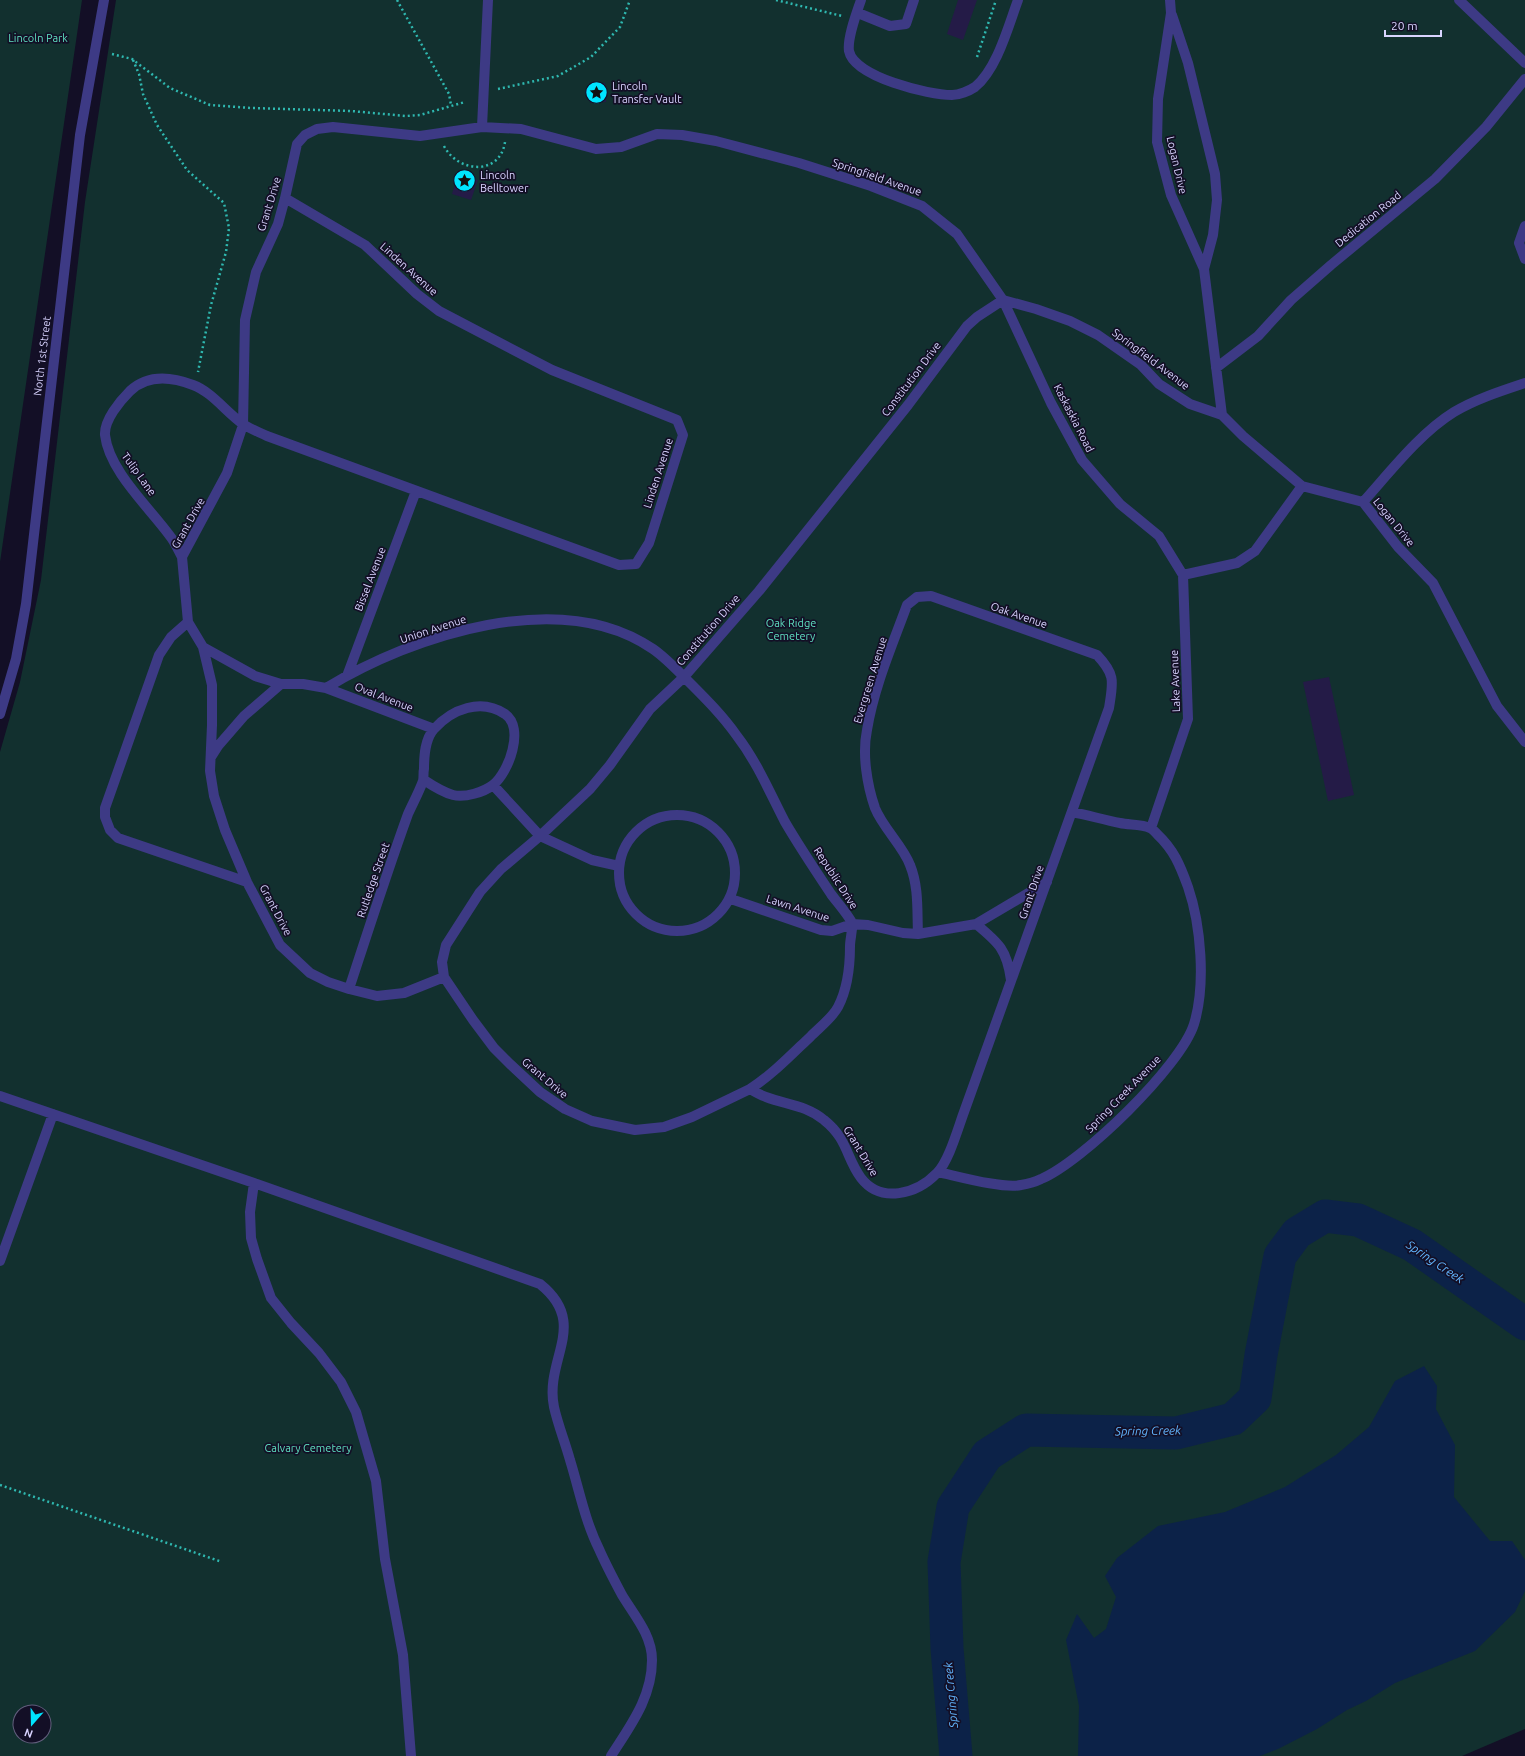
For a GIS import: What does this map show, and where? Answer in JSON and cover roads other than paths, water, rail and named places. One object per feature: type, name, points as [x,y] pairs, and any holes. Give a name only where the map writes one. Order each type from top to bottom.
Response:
[{"type":"street","name":"North 1st Street","points":[[0,714],[16,660],[26,604],[80,135],[104,0]]},
{"type":"street","points":[[482,127],[488,0]]},
{"type":"street","points":[[861,0],[852,33],[849,51],[854,60],[871,73],[903,87],[952,95],[963,93],[974,88],[986,75],[998,52],[1018,0]]},
{"type":"street","points":[[858,13],[890,26],[906,24],[914,0]]},
{"type":"street","name":"Logan Drive","points":[[1170,0],[1171,13],[1158,99],[1157,142],[1170,195],[1204,269],[1222,415],[1243,436],[1302,486],[1363,502],[1398,547],[1433,583],[1497,706],[1524,743]]},
{"type":"street","points":[[1459,0],[1525,63]]},
{"type":"street","name":"Logan Drive","points":[[1171,13],[1188,63],[1215,174],[1217,200],[1213,235],[1204,269]]},
{"type":"street","name":"Dedication Road","points":[[1216,368],[1258,336],[1291,300],[1331,264],[1435,179],[1486,127],[1525,79]]},
{"type":"street","name":"Grant Drive","points":[[482,127],[420,136],[333,127],[317,129],[305,135],[297,144],[286,198],[278,224],[256,272],[245,320],[243,425],[227,473],[182,557],[188,622],[203,647],[212,685],[210,771],[214,796],[225,830],[247,882],[280,944],[310,973],[349,989],[377,996],[404,993],[444,977],[494,1048],[510,1064],[540,1092],[565,1109],[592,1121],[635,1130],[664,1127],[692,1117],[750,1089],[765,1097],[807,1108],[824,1120],[837,1132],[846,1145],[860,1177],[869,1187],[879,1192],[894,1194],[912,1191],[938,1172],[950,1150],[1012,982],[1109,708],[1113,683],[1108,667]]},
{"type":"street","name":"Springfield Avenue","points":[[482,127],[521,129],[596,149],[621,147],[657,134],[682,135],[716,141],[791,161],[871,186],[922,206],[957,234],[1003,300],[1036,309],[1070,321],[1098,335],[1141,365],[1159,384],[1190,404],[1222,415]]},
{"type":"street","name":"Linden Avenue","points":[[243,425],[267,436],[619,565],[636,564],[649,543],[683,435],[677,420],[552,370],[439,311],[417,294],[365,246],[286,198]]},
{"type":"street","points":[[1525,226],[1519,243],[1525,259]]},
{"type":"street","name":"Kaskaskia Road","points":[[1003,300],[1052,403],[1082,460],[1120,504],[1159,536],[1183,575]]},
{"type":"street","name":"Constitution Drive","points":[[444,977],[442,962],[446,945],[480,892],[500,869],[540,836],[590,789],[610,765],[642,718],[684,677],[759,591],[908,405],[967,326],[977,317],[1003,300]]},
{"type":"street","name":"Tulip Lane","points":[[182,557],[171,537],[121,472],[110,455],[105,433],[110,417],[131,391],[142,383],[158,378],[171,378],[194,385],[211,397],[243,425]]},
{"type":"street","points":[[1363,502],[1402,458],[1426,435],[1454,412],[1488,395],[1525,383]]},
{"type":"street","points":[[1183,575],[1238,563],[1255,551],[1302,486]]},
{"type":"street","name":"Bissel Avenue","points":[[347,676],[416,491]]},
{"type":"street","name":"Lake Avenue","points":[[1151,828],[1188,719],[1183,575]]},
{"type":"street","name":"Oak Avenue","points":[[917,597],[931,596],[1097,655],[1108,667]]},
{"type":"street","name":"Evergreen Avenue","points":[[917,597],[907,605],[877,688],[866,731],[866,762],[870,788],[876,809],[891,836],[910,864],[916,887],[918,934]]},
{"type":"street","name":"Union Avenue","points":[[326,688],[347,676],[411,647],[446,636],[514,620],[541,619],[599,625],[623,632],[654,649],[684,677]]},
{"type":"street","points":[[188,622],[171,637],[159,655],[110,793],[105,817],[110,830],[118,838],[247,882]]},
{"type":"street","points":[[203,647],[255,676],[282,684],[303,684],[326,688]]},
{"type":"street","name":"Republic Drive","points":[[684,677],[715,709],[738,736],[767,784],[786,822],[852,924],[850,966],[847,983],[838,1007],[824,1024],[789,1057],[764,1080],[750,1089]]},
{"type":"street","points":[[211,757],[218,746],[244,716],[282,684]]},
{"type":"street","name":"Oval Avenue","points":[[326,688],[434,729]]},
{"type":"street","points":[[471,706],[490,707],[506,715],[513,725],[514,742],[505,770],[493,785],[472,794],[454,795],[441,790],[424,780],[427,741],[434,729],[457,712],[471,706]]},
{"type":"street","name":"Rutledge Street","points":[[349,989],[408,814],[424,780]]},
{"type":"street","points":[[493,785],[540,836],[592,860],[619,866]]},
{"type":"street","points":[[1072,812],[1118,823],[1151,828]]},
{"type":"street","points":[[682,815],[706,822],[719,832],[732,853],[736,878],[731,899],[716,917],[694,930],[673,932],[656,928],[646,923],[631,909],[620,888],[619,866],[624,848],[632,836],[647,823],[665,816],[682,815]]},
{"type":"street","name":"Spring Creek Avenue","points":[[938,1172],[990,1183],[1018,1186],[1041,1179],[1079,1155],[1120,1118],[1166,1069],[1183,1046],[1193,1026],[1200,982],[1196,922],[1190,892],[1182,870],[1170,846],[1151,828]]},
{"type":"street","name":"Lawn Avenue","points":[[731,899],[821,930],[832,931],[852,924],[868,925],[903,933],[918,934],[976,924],[1047,882]]},
{"type":"street","points":[[976,924],[993,938],[1002,949],[1008,961],[1012,982]]},
{"type":"street","points":[[0,1096],[254,1183],[540,1284],[551,1293],[563,1314],[565,1326],[554,1383],[554,1407],[588,1522],[598,1548],[622,1594],[644,1630],[650,1644],[652,1660],[650,1682],[641,1710],[611,1756]]},
{"type":"street","points":[[0,1261],[52,1114]]},
{"type":"street","points":[[254,1183],[250,1212],[251,1238],[271,1298],[291,1324],[319,1353],[341,1382],[356,1412],[376,1481],[385,1559],[403,1655],[411,1756]]},
{"type":"water","points":[[1424,1366],[1437,1386],[1436,1409],[1455,1445],[1454,1497],[1490,1541],[1512,1541],[1525,1560],[1525,1591],[1515,1612],[1475,1651],[1395,1683],[1317,1729],[1278,1749],[1260,1756],[1078,1756],[1079,1706],[1066,1640],[1077,1614],[1094,1638],[1106,1629],[1116,1597],[1105,1576],[1117,1558],[1158,1526],[1225,1512],[1285,1487],[1336,1455],[1369,1427],[1395,1381]]},
{"type":"waterway","name":"Spring Creek","points":[[956,1756],[947,1648],[944,1562],[953,1507],[987,1455],[1026,1430],[1176,1433],[1233,1419],[1255,1398],[1261,1355],[1280,1256],[1297,1233],[1325,1216],[1358,1220],[1412,1245],[1525,1324]]},
{"type":"place","name":"Lincoln Transfer Vault","points":[[596,92]]},
{"type":"place","name":"Lincoln Belltower","points":[[464,181]]},
{"type":"park label","name":"Lincoln Park","points":[[38,38]]},
{"type":"park label","name":"Oak Ridge Cemetery","points":[[791,629]]},
{"type":"park label","name":"Calvary Cemetery","points":[[308,1448]]}]
